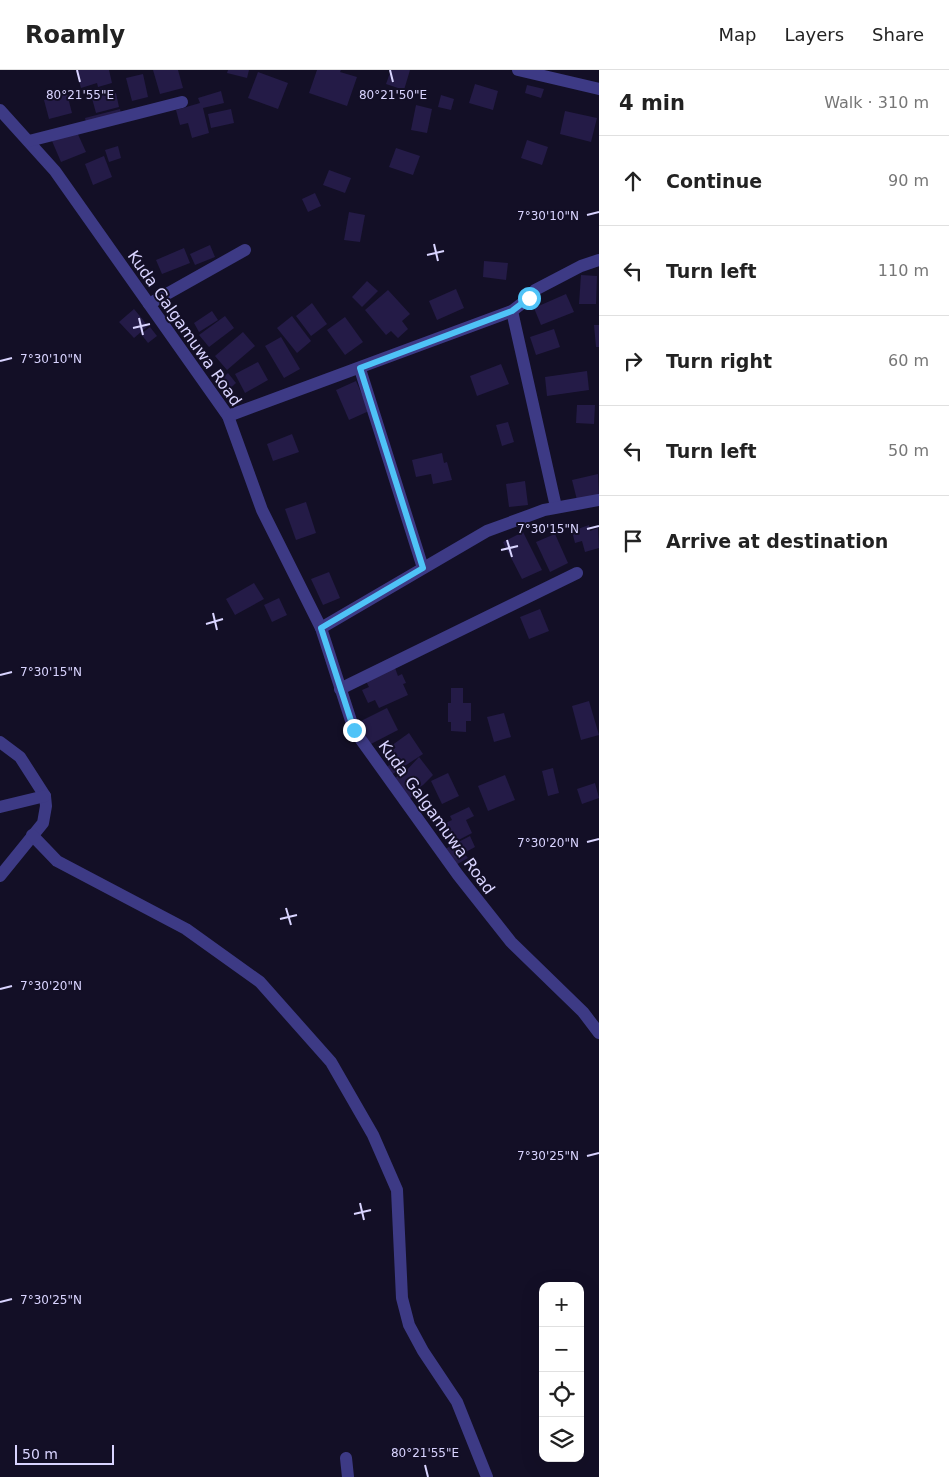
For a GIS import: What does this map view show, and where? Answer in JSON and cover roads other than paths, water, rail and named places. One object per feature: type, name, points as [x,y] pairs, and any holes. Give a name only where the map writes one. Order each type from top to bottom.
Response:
[{"type":"street","points":[[518,70],[599,89]]},
{"type":"street","points":[[29,141],[182,102]]},
{"type":"street","name":"Kuda Galgamuwa Road","points":[[0,110],[55,171],[228,416],[262,510],[321,628],[354,730],[458,875],[511,942],[583,1012],[599,1032]]},
{"type":"street","points":[[149,304],[245,250]]},
{"type":"street","points":[[228,416],[512,311],[529,298],[535,290],[581,266],[599,260]]},
{"type":"street","points":[[512,311],[556,508]]},
{"type":"street","points":[[360,368],[423,568]]},
{"type":"street","points":[[321,628],[487,531],[544,510],[599,500]]},
{"type":"street","points":[[340,689],[577,573]]},
{"type":"street","points":[[0,742],[20,757],[45,796],[46,806],[43,823],[0,876]]},
{"type":"street","points":[[0,808],[45,796]]},
{"type":"street","points":[[32,835],[57,861],[186,929],[260,982],[331,1062],[374,1135],[397,1190],[402,1298],[409,1324],[423,1351],[457,1402],[487,1477]]},
{"type":"street","points":[[346,1458],[348,1477]]}]
